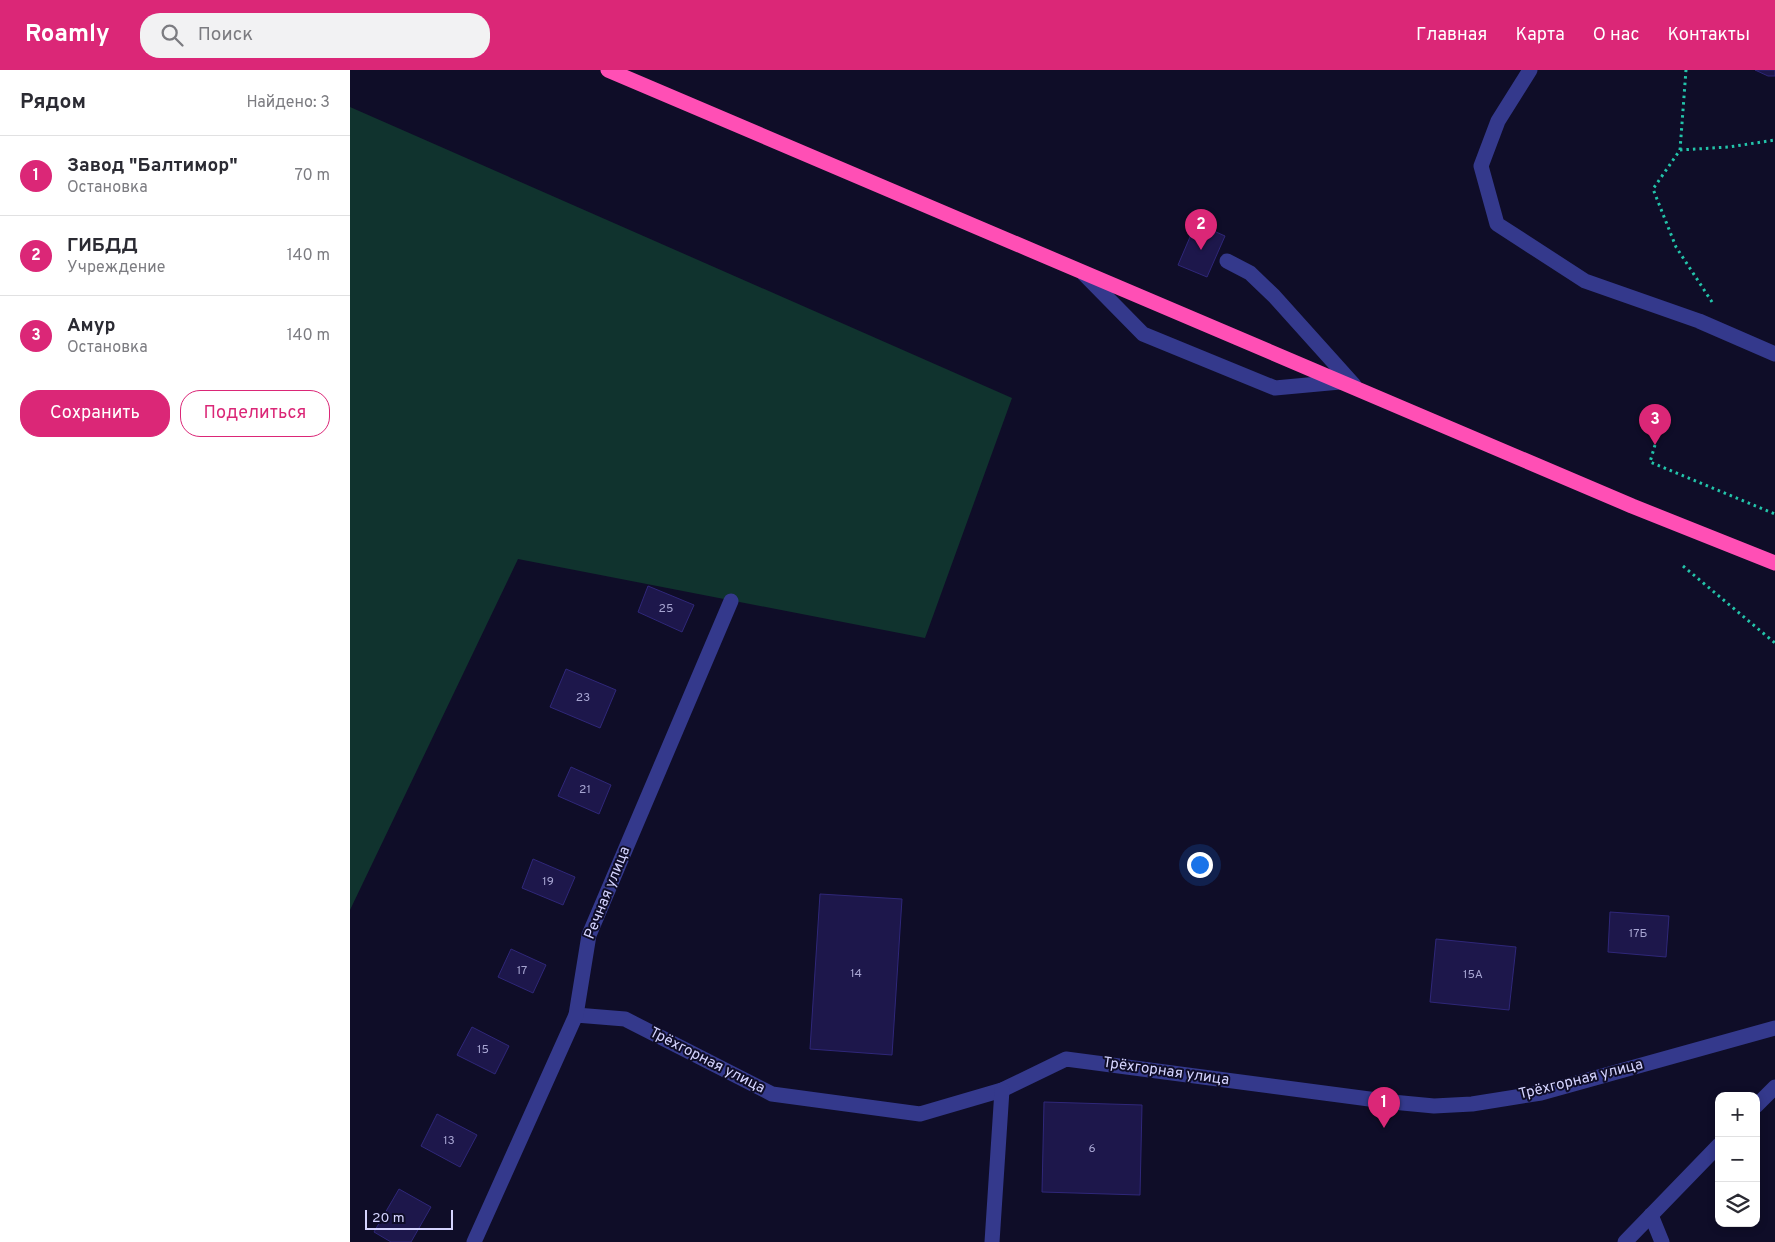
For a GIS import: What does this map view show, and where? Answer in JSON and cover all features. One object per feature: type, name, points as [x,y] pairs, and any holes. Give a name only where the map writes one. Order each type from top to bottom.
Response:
[{"type":"highway","points":[[608,70],[1632,506],[1775,563]]},
{"type":"street","points":[[1530,70],[1498,121],[1481,166],[1497,224],[1585,281],[1699,321],[1775,354]]},
{"type":"street","points":[[1227,261],[1250,273],[1274,296],[1356,388]]},
{"type":"street","points":[[1084,274],[1143,334],[1275,388],[1340,382]]},
{"type":"street","name":"Речная улица","points":[[474,1242],[576,1016],[589,935],[731,602]]},
{"type":"street","name":"Трёхгорная улица","points":[[576,1016],[625,1019],[772,1094],[920,1114],[1002,1090],[1066,1059],[1409,1104],[1434,1106],[1472,1104],[1541,1093],[1775,1028]]},
{"type":"street","points":[[1760,1102],[1775,1087]]},
{"type":"street","points":[[992,1242],[1002,1090]]},
{"type":"street","points":[[1625,1242],[1715,1149]]},
{"type":"street","points":[[1651,1215],[1662,1242]]},
{"type":"path","points":[[1686,70],[1680,150],[1653,189],[1676,247],[1714,305]]},
{"type":"path","points":[[1680,150],[1730,147],[1775,140]]},
{"type":"path","points":[[1654,444],[1650,462],[1775,514]]},
{"type":"path","points":[[1683,566],[1775,643]]},
{"type":"green space","points":[[350,107],[1012,398],[925,638],[518,559],[350,910]]},
{"type":"building","points":[[1755,70],[1775,70],[1775,76],[1768,76]]},
{"type":"building","points":[[1196,223],[1225,236],[1207,277],[1178,265]]},
{"type":"building","points":[[648,586],[694,605],[682,632],[638,612]]},
{"type":"building","points":[[566,669],[616,690],[600,728],[550,707]]},
{"type":"building","points":[[571,767],[611,785],[599,814],[558,796]]},
{"type":"building","points":[[533,859],[575,877],[563,905],[522,888]]},
{"type":"building","points":[[820,894],[902,899],[892,1055],[810,1049]]},
{"type":"building","points":[[1610,912],[1669,916],[1666,957],[1608,952]]},
{"type":"building","points":[[1436,939],[1516,947],[1509,1010],[1430,1002]]},
{"type":"building","points":[[511,949],[546,965],[533,993],[498,977]]},
{"type":"building","points":[[472,1027],[509,1046],[495,1074],[457,1055]]},
{"type":"building","points":[[1044,1102],[1142,1105],[1140,1195],[1042,1192]]},
{"type":"building","points":[[437,1114],[477,1135],[460,1167],[421,1146]]},
{"type":"building","points":[[399,1189],[431,1207],[411,1242],[391,1242],[374,1232]]},
{"type":"place","name":"ГИБДД","points":[[1201,250]]},
{"type":"place","name":"Амур","points":[[1655,445]]},
{"type":"place","name":"Завод \"Балтимор\"","points":[[1384,1128]]}]
